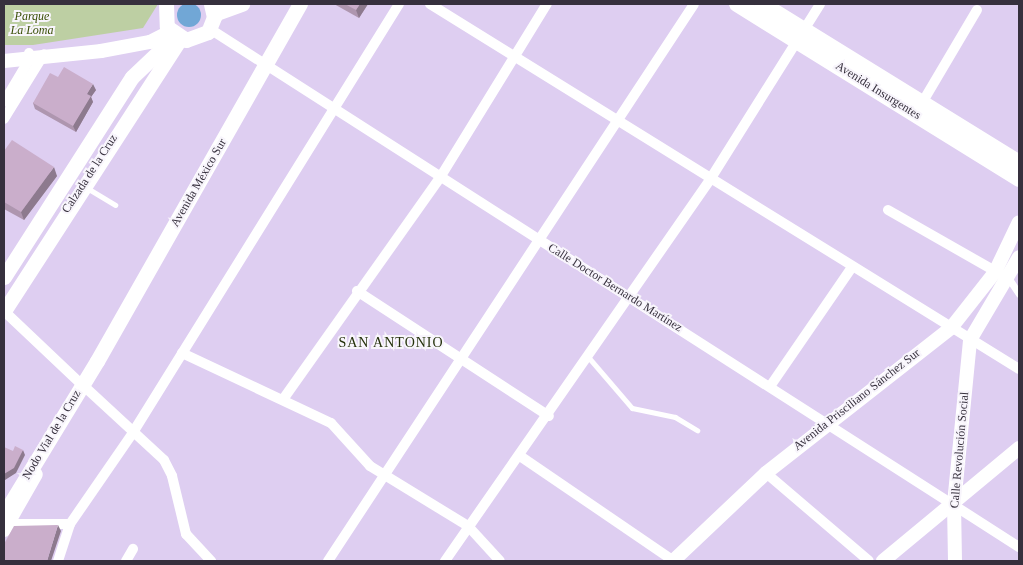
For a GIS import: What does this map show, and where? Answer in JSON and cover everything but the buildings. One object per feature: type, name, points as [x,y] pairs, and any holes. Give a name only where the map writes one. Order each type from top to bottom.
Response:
[{"type":"highway","name":"Avenida Insurgentes","points":[[738,4],[802,36],[922,103],[1019,163]]},
{"type":"highway","name":"Avenida Insurgentes","points":[[762,4],[802,36],[1019,179]]},
{"type":"main road","points":[[166,4],[172,32]]},
{"type":"main road","points":[[4,61],[150,33],[172,32],[194,40],[210,29],[213,9],[242,4]]},
{"type":"main road","name":"Avenida México Sur","points":[[5,506],[97,361],[300,4]]},
{"type":"main road","name":"Calzada de la Cruz","points":[[4,311],[82,185],[172,32]]},
{"type":"main road","name":"Calzada de la Cruz","points":[[4,277],[132,77],[172,32]]},
{"type":"main road","points":[[4,52],[36,56]]},
{"type":"main road","points":[[41,218],[57,226]]},
{"type":"main road","name":"Avenida Prisciliano Sánchez Sur","points":[[673,561],[766,473],[828,422],[951,328],[995,272],[1019,222]]},
{"type":"main road","points":[[970,340],[1009,279],[1019,257]]},
{"type":"main road","name":"Calle Revolución Social","points":[[955,561],[954,504],[970,340]]},
{"type":"main road","name":"Nodo Vial de la Cruz","points":[[5,506],[97,361]]},
{"type":"main road","name":"Avenida México Sur","points":[[6,527],[82,385]]},
{"type":"main road","points":[[883,561],[942,508],[954,504],[1019,448]]},
{"type":"street","points":[[58,561],[70,524],[132,434],[332,105],[398,4]]},
{"type":"street","points":[[430,4],[514,58],[1019,369]]},
{"type":"street","points":[[284,398],[357,291],[442,176],[547,4]]},
{"type":"street","points":[[328,561],[382,473],[619,123],[694,4]]},
{"type":"street","points":[[445,561],[468,526],[549,416],[711,178],[802,36],[820,4]]},
{"type":"street","points":[[922,103],[977,10]]},
{"type":"street","name":"Calle Doctor Bernardo Martínez","points":[[210,29],[332,105],[540,241],[771,385],[1019,547]]},
{"type":"street","points":[[4,102],[36,56]]},
{"type":"street","points":[[4,119],[36,56]]},
{"type":"street","points":[[888,210],[1009,279],[1019,294]]},
{"type":"street","points":[[771,385],[852,267]]},
{"type":"street","points":[[357,291],[549,416]]},
{"type":"street","points":[[4,311],[132,434],[164,460],[172,476],[186,534],[211,561]]},
{"type":"street","points":[[182,353],[284,398],[339,429],[370,466],[468,526],[500,561]]},
{"type":"street","points":[[520,456],[673,561]]},
{"type":"street","points":[[766,473],[868,561]]},
{"type":"street","points":[[6,527],[70,524]]},
{"type":"street","points":[[126,561],[133,549]]},
{"type":"lane","points":[[82,185],[115,205]]},
{"type":"lane","points":[[589,358],[632,408],[675,417],[698,430]]},
{"type":"green space","name":"Parque La Loma","points":[[4,4],[158,4],[143,28],[33,45],[4,45]]},
{"type":"water","points":[[189,3],[198,6],[201,15],[198,24],[189,27],[180,24],[177,15],[180,6]]},
{"type":"district","name":"SAN ANTONIO","points":[[391,343]]}]
